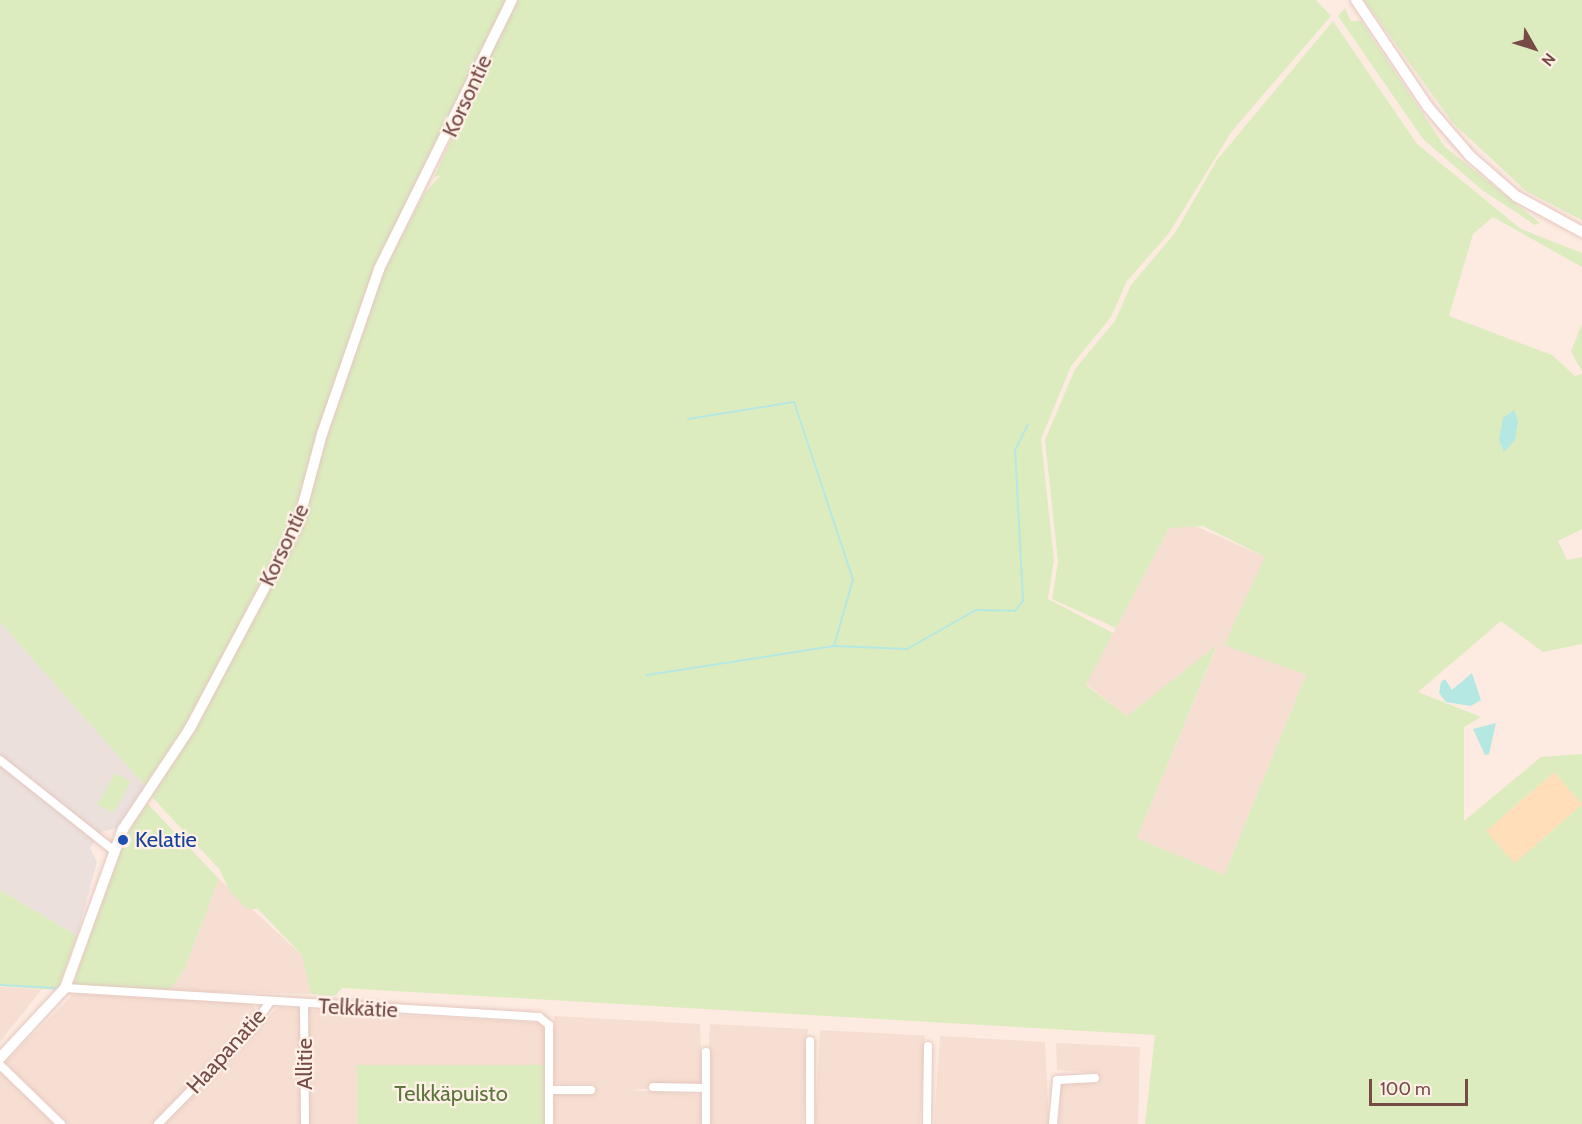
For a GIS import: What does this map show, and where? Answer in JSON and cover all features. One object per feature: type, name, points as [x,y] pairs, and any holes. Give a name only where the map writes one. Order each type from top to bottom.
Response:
[{"type":"main road","name":"Korsontie","points":[[0,1058],[65,988],[113,850],[190,728],[297,527],[322,434],[380,269],[512,0]]},
{"type":"main road","points":[[1356,0],[1428,107],[1470,156],[1516,196],[1582,232]]},
{"type":"street","points":[[0,760],[113,850]]},
{"type":"street","name":"Telkkätie","points":[[65,988],[269,1003],[539,1017],[549,1025],[549,1124]]},
{"type":"street","name":"Haapanatie","points":[[158,1124],[251,1029],[269,1003]]},
{"type":"street","name":"Allitie","points":[[304,1005],[305,1124]]},
{"type":"street","points":[[810,1041],[810,1124]]},
{"type":"street","points":[[927,1124],[928,1046]]},
{"type":"street","points":[[705,1124],[706,1052]]},
{"type":"street","points":[[0,1065],[61,1124]]},
{"type":"street","points":[[1053,1124],[1057,1080],[1095,1078]]},
{"type":"street","points":[[652,1088],[705,1088]]},
{"type":"street","points":[[549,1090],[591,1090]]},
{"type":"shaded area","points":[[1189,523],[1265,557],[1306,675],[1224,875],[1137,838],[1217,646],[1127,716],[1086,684],[1169,528]]},
{"type":"shaded area","points":[[0,622],[145,786],[117,828],[101,832],[90,848],[97,862],[77,936],[0,890]]},
{"type":"shaded area","points":[[219,879],[302,955],[311,994],[169,991],[184,970]]},
{"type":"shaded area","points":[[0,987],[42,989],[0,1042]]},
{"type":"shaded area","points":[[74,994],[251,1003],[259,1015],[152,1124],[68,1124],[5,1062]]},
{"type":"shaded area","points":[[278,1007],[303,1009],[301,1124],[164,1124]]},
{"type":"shaded area","points":[[308,1010],[545,1023],[545,1065],[357,1065],[358,1124],[308,1124]]},
{"type":"shaded area","points":[[554,1016],[700,1024],[702,1086],[628,1090],[701,1095],[702,1124],[554,1124],[554,1094],[597,1089],[593,1084],[554,1083]]},
{"type":"shaded area","points":[[710,1024],[808,1029],[803,1124],[705,1124]]},
{"type":"shaded area","points":[[820,1030],[925,1035],[920,1124],[815,1124]]},
{"type":"shaded area","points":[[940,1036],[1045,1042],[1049,1124],[934,1124]]},
{"type":"shaded area","points":[[1056,1043],[1140,1047],[1138,1124],[1059,1124],[1060,1085],[1099,1083],[1098,1073],[1057,1070]]},
{"type":"shaded area","points":[[0,1072],[54,1124],[0,1124]]},
{"type":"green space","points":[[0,0],[506,0],[370,279],[285,540],[188,723],[145,786],[0,622]]},
{"type":"green space","points":[[516,0],[1316,0],[1331,16],[1232,131],[1169,233],[1127,281],[1111,317],[1071,366],[1041,439],[1054,560],[1048,599],[1113,633],[1086,685],[1127,716],[1217,645],[1137,838],[1224,875],[1306,675],[1224,645],[1265,557],[1203,526],[1169,528],[1116,628],[1052,599],[1058,562],[1045,440],[1075,369],[1115,321],[1131,285],[1175,233],[1217,160],[1333,21],[1417,144],[1521,229],[1582,253],[1582,267],[1493,217],[1473,234],[1449,316],[1552,355],[1575,376],[1582,374],[1582,529],[1558,541],[1567,560],[1582,557],[1582,644],[1543,652],[1501,621],[1418,692],[1481,717],[1464,727],[1464,821],[1541,757],[1582,754],[1582,1124],[1145,1124],[1155,1035],[342,988],[335,996],[311,994],[302,955],[258,909],[247,909],[229,890],[220,870],[151,796],[186,742],[285,559],[384,270],[424,194],[441,175],[434,177]]},
{"type":"green space","points":[[1364,0],[1582,0],[1582,220],[1526,191],[1453,123]]},
{"type":"green space","points":[[1345,8],[1351,21],[1361,21],[1445,147],[1540,223],[1535,225],[1482,190],[1423,139],[1338,16]]},
{"type":"green space","points":[[1582,324],[1582,372],[1571,351]]},
{"type":"green space","points":[[115,773],[131,782],[113,813],[98,804]]},
{"type":"green space","points":[[147,803],[219,879],[184,970],[169,991],[73,986],[117,850]]},
{"type":"green space","points":[[0,890],[77,936],[58,990],[0,986]]},
{"type":"green space","name":"Telkkäpuisto","points":[[357,1065],[545,1065],[545,1124],[357,1124]]},
{"type":"sand","points":[[1554,772],[1582,805],[1514,863],[1486,831]]},
{"type":"water","points":[[1514,410],[1518,421],[1515,440],[1504,452],[1499,440],[1503,418]]},
{"type":"water","points":[[1472,673],[1481,700],[1471,706],[1446,702],[1439,693],[1441,682],[1445,679],[1452,690]]},
{"type":"water","points":[[1496,723],[1489,754],[1485,755],[1473,729]]},
{"type":"waterway","points":[[688,419],[794,402],[853,579],[834,646]]},
{"type":"waterway","points":[[647,675],[834,646],[907,649],[976,610],[1015,611],[1023,601],[1015,450],[1028,424]]},
{"type":"waterway","points":[[0,985],[55,988]]},
{"type":"place","name":"Kelatie","points":[[123,840]]}]
